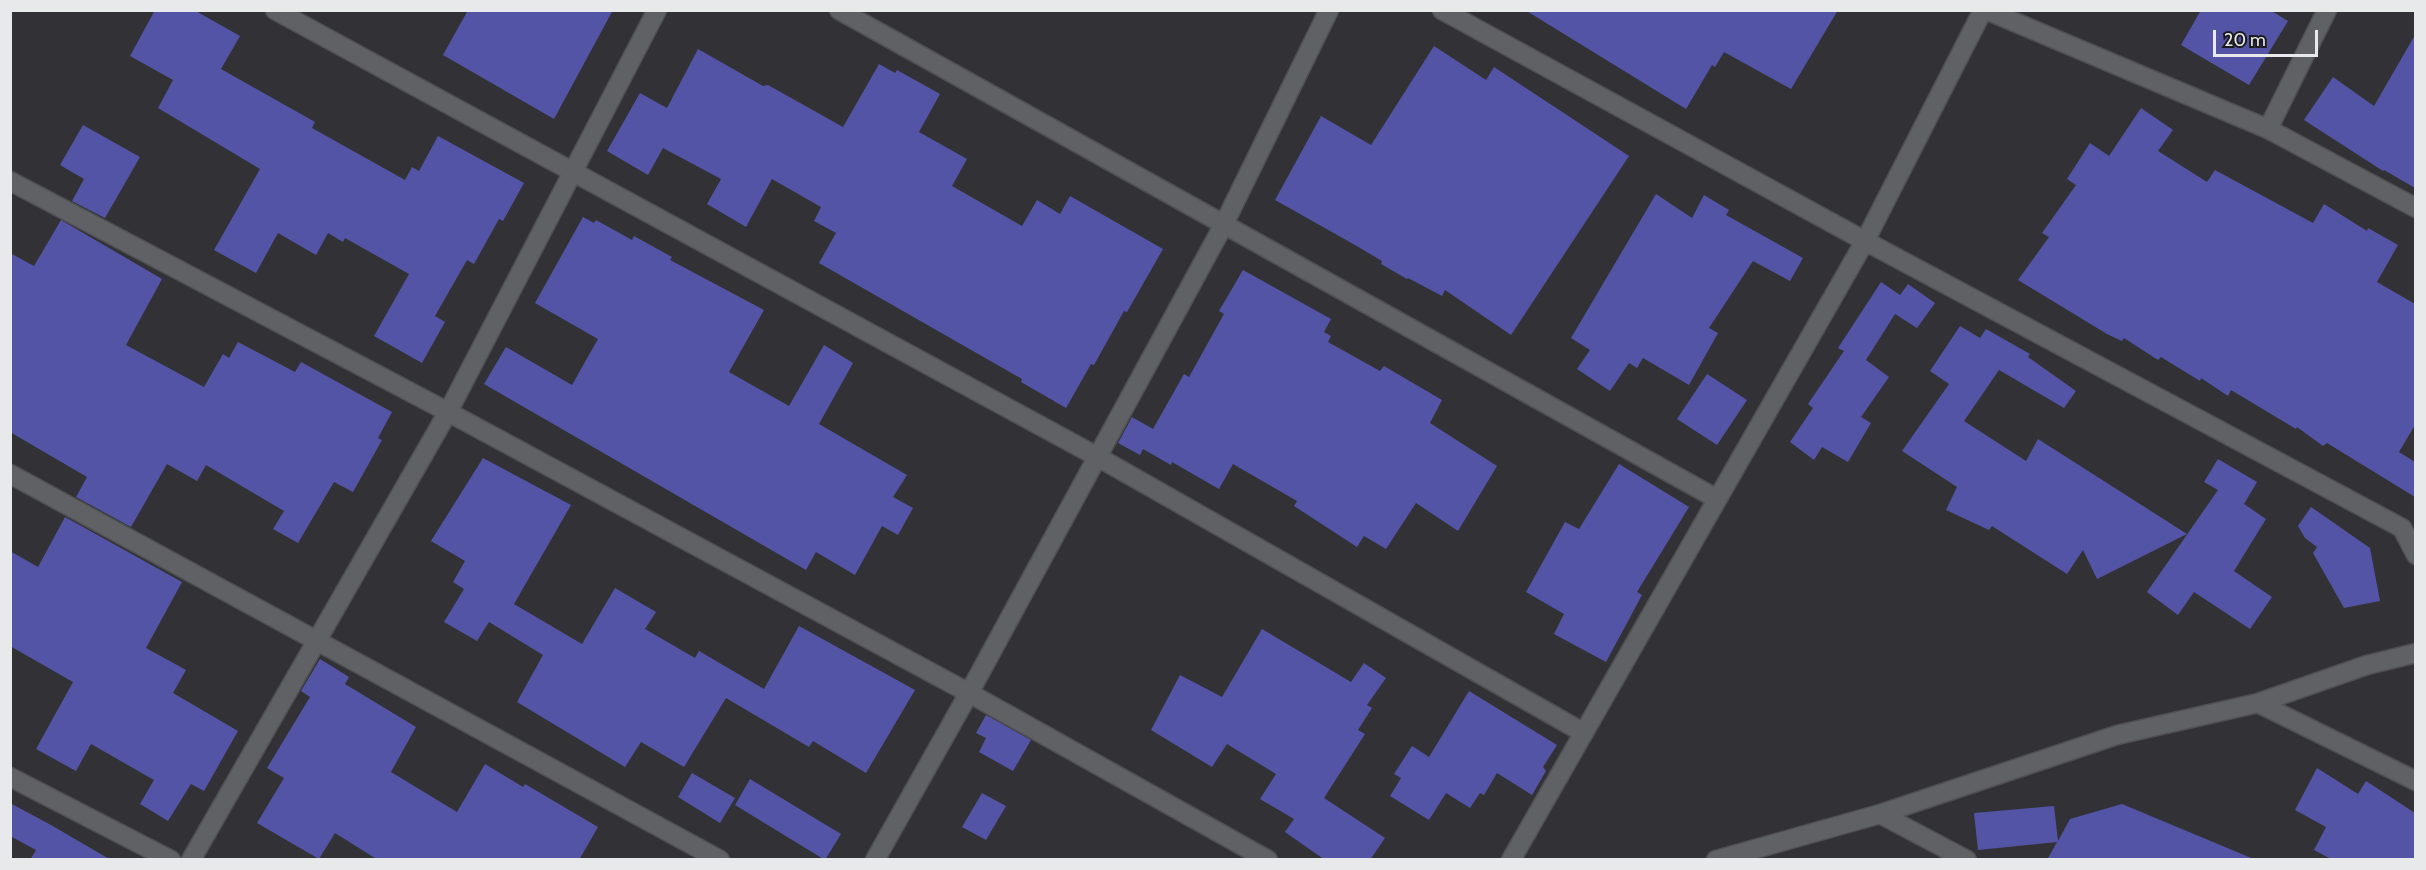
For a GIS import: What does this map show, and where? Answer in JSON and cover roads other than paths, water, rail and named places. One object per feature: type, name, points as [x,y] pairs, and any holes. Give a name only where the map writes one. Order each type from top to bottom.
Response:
[{"type":"street","points":[[275,10],[1096,456],[1584,733]]},
{"type":"street","points":[[191,860],[448,412],[574,174],[657,10]]},
{"type":"street","points":[[839,10],[1223,226],[1717,499]]},
{"type":"street","points":[[875,860],[969,693],[1223,226],[1329,10]]},
{"type":"street","points":[[1442,10],[1865,241],[2402,528],[2415,555]]},
{"type":"street","points":[[1511,860],[1865,241],[1985,10],[2268,129],[2415,208]]},
{"type":"street","points":[[2268,129],[2327,10]]},
{"type":"street","points":[[10,181],[448,412],[969,693],[1268,860]]},
{"type":"street","points":[[10,474],[720,860]]},
{"type":"street","points":[[1716,860],[1880,814],[2117,735],[2258,703],[2367,665],[2415,653]]},
{"type":"street","points":[[2258,703],[2415,781]]},
{"type":"street","points":[[10,777],[171,860]]},
{"type":"street","points":[[1880,814],[1967,860]]}]
